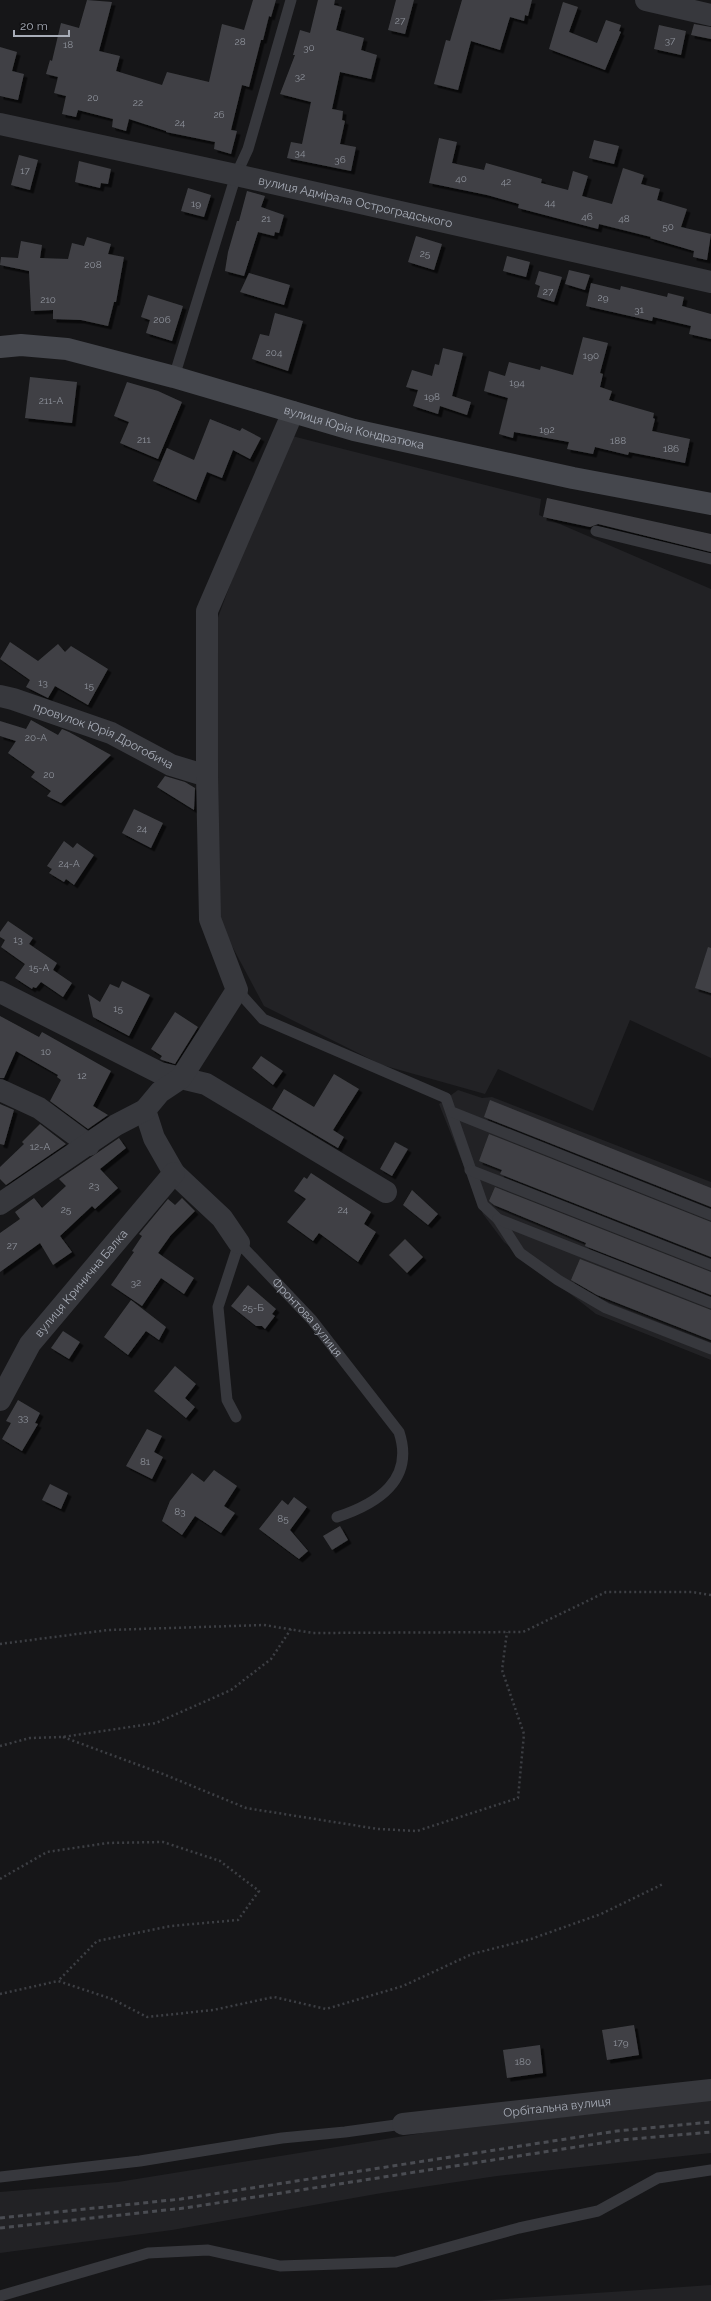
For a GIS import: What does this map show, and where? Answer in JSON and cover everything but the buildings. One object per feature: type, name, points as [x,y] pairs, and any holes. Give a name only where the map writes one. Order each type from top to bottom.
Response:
[{"type":"street","points":[[646,0],[711,15]]},
{"type":"street","name":"вулиця Адмірала Остроградського","points":[[0,124],[236,175],[711,282]]},
{"type":"street","name":"вулиця Юрія Кондратюка","points":[[0,347],[21,345],[67,349],[174,377],[354,430],[510,464],[711,504]]},
{"type":"street","points":[[0,1204],[89,1145],[116,1125],[145,1110],[160,1092],[181,1078],[237,990],[210,919],[207,776],[207,611],[293,412]]},
{"type":"street","name":"провулок Юрія Дрогобича","points":[[0,696],[13,699],[111,733],[171,765],[207,776]]},
{"type":"street","points":[[0,992],[160,1073],[206,1084],[386,1192]]},
{"type":"street","points":[[0,1090],[39,1108],[89,1145]]},
{"type":"street","name":"Фронтова вулиця","points":[[145,1110],[154,1138],[174,1173],[222,1218],[239,1243]]},
{"type":"street","name":"вулиця Кринична Балка","points":[[0,1400],[30,1344],[174,1173]]},
{"type":"street","name":"Орбітальна вулиця","points":[[403,2124],[711,2090]]},
{"type":"lane","points":[[174,377],[236,175],[248,149],[291,0]]},
{"type":"lane","points":[[596,531],[711,559]]},
{"type":"lane","points":[[237,990],[263,1019],[446,1098],[483,1205],[498,1219],[520,1253],[558,1280],[606,1308],[711,1349]]},
{"type":"lane","points":[[452,1112],[711,1215]]},
{"type":"lane","points":[[470,1170],[711,1265]]},
{"type":"lane","points":[[498,1219],[711,1303]]},
{"type":"lane","points":[[236,1417],[227,1400],[218,1307],[239,1243]]},
{"type":"lane","name":"Фронтова вулиця","points":[[239,1243],[312,1320],[399,1432],[403,1448],[402,1465],[392,1485],[360,1509],[338,1517]]},
{"type":"lane","points":[[0,2177],[140,2161],[282,2138],[350,2132],[403,2124]]},
{"type":"lane","points":[[0,2296],[148,2253],[208,2250],[280,2266],[396,2262],[519,2228],[598,2211],[658,2178],[711,2170]]},
{"type":"path","points":[[0,1644],[108,1630],[264,1625],[313,1633],[523,1632],[606,1592],[692,1592],[711,1595]]},
{"type":"path","points":[[0,1746],[30,1738],[63,1738],[156,1723],[230,1690],[272,1659],[291,1629]]},
{"type":"path","points":[[63,1738],[163,1774],[246,1808],[378,1829],[417,1831],[518,1798],[524,1734],[502,1670],[507,1632]]},
{"type":"path","points":[[0,1879],[47,1852],[108,1843],[163,1842],[220,1861],[259,1891],[238,1920],[171,1926],[97,1941],[58,1980],[0,1994]]},
{"type":"path","points":[[58,1980],[112,1998],[147,2017],[212,2010],[274,1997],[326,2009],[403,1986],[472,1954],[531,1939],[601,1914],[663,1884]]},
{"type":"shaded area","points":[[292,436],[541,499],[539,515],[711,589],[711,1058],[630,1020],[593,1111],[498,1069],[485,1094],[382,1065],[264,1006],[216,916],[217,620],[281,448]]},
{"type":"shaded area","points":[[458,1090],[482,1098],[492,1097],[711,1182],[711,1360],[596,1314],[504,1242],[483,1214],[439,1104]]},
{"type":"shaded area","points":[[711,2097],[711,2153],[497,2176],[382,2193],[172,2230],[0,2253],[0,2192],[118,2182],[460,2127]]},
{"type":"shaded area","points":[[711,2285],[711,2301],[476,2301],[626,2291]]},
{"type":"railway","points":[[0,2218],[181,2199],[617,2131],[711,2122]]},
{"type":"railway","points":[[0,2228],[185,2208],[621,2140],[711,2132]]}]
